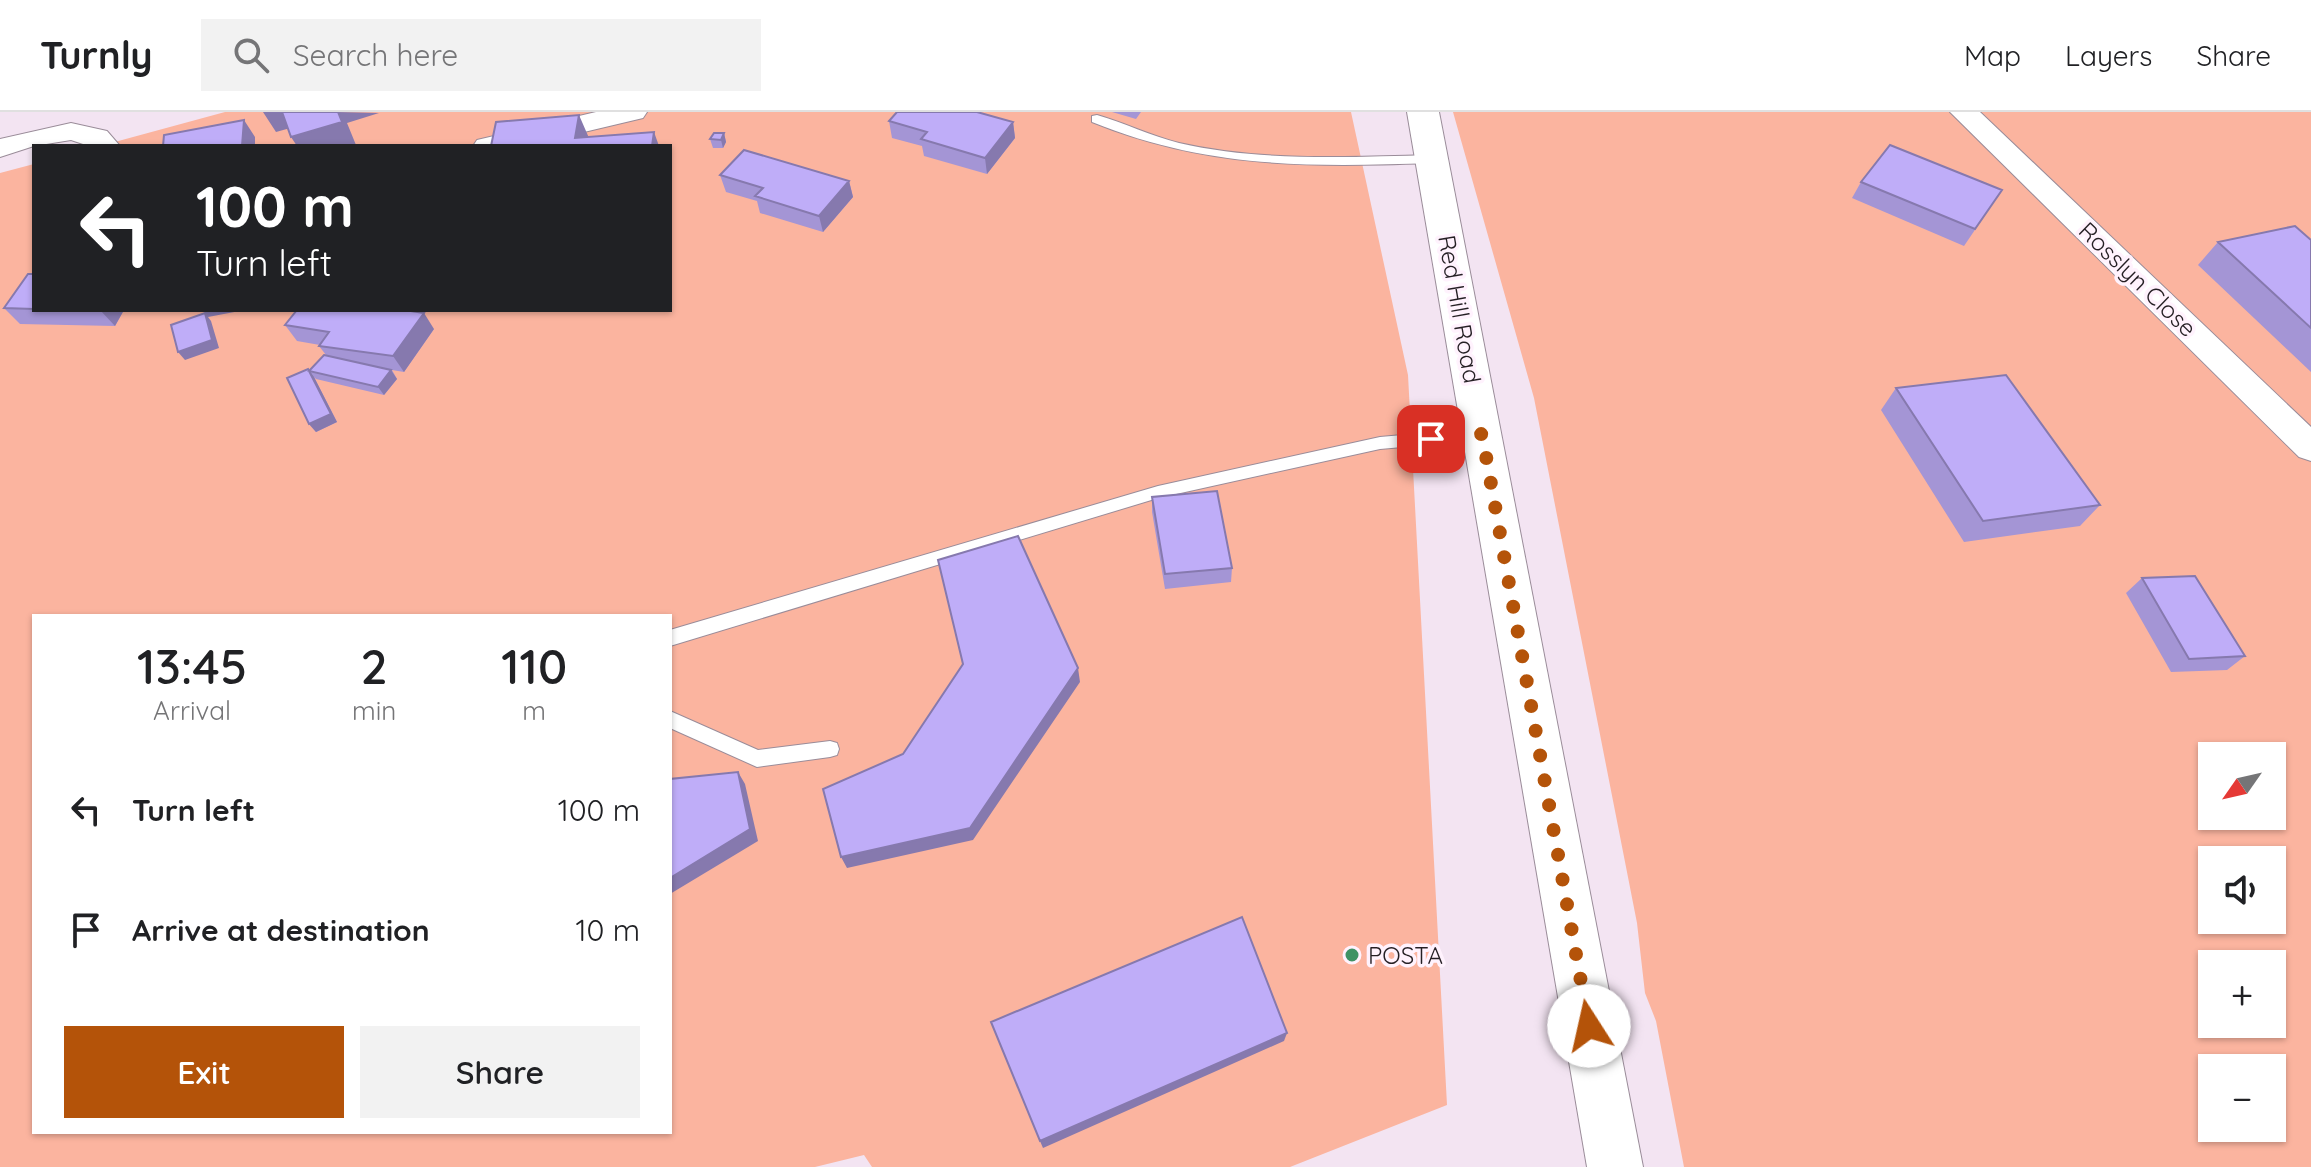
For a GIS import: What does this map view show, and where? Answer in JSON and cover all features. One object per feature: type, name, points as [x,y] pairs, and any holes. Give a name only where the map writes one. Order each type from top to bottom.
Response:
[{"type":"main road","name":"Red Hill Road","points":[[1423,112],[1615,1167]]},
{"type":"street","points":[[496,144],[633,112]]},
{"type":"street","name":"Rosslyn Close","points":[[1964,112],[2311,448]]},
{"type":"street","points":[[0,148],[83,130],[99,136],[105,144]]},
{"type":"lane","points":[[1097,119],[1136,137],[1246,159],[1292,163],[1433,159]]},
{"type":"lane","points":[[672,637],[1158,492],[1380,443],[1482,434]]},
{"type":"lane","points":[[672,720],[757,759],[830,749]]},
{"type":"shaded area","points":[[225,112],[1351,112],[1408,375],[1447,1105],[1290,1167],[872,1167],[864,1155],[815,1167],[0,1167],[0,173],[32,165],[32,312],[672,312],[672,144],[107,144]]},
{"type":"shaded area","points":[[1453,112],[2311,112],[2311,1167],[1684,1167],[1656,1021],[1645,993],[1637,923],[1534,398]]},
{"type":"building","points":[[282,112],[338,112],[342,122],[291,137]]},
{"type":"building","points":[[897,112],[977,112],[1013,122],[985,158],[921,139],[927,132],[889,121]]},
{"type":"building","points":[[579,115],[575,138],[654,132],[652,144],[491,144],[496,122]]},
{"type":"building","points":[[244,120],[242,144],[163,144],[164,135]]},
{"type":"building","points":[[714,133],[724,133],[721,140],[710,139]]},
{"type":"building","points":[[1890,145],[2002,190],[1975,229],[1861,182]]},
{"type":"building","points":[[744,150],[849,181],[819,216],[755,196],[763,188],[720,175]]},
{"type":"building","points":[[2295,226],[2311,240],[2311,328],[2218,242]]},
{"type":"building","points":[[28,274],[32,274],[32,309],[4,308]]},
{"type":"building","points":[[295,312],[424,313],[393,356],[319,346],[329,332],[285,325]]},
{"type":"building","points":[[205,313],[212,340],[178,352],[171,325]]},
{"type":"building","points":[[324,355],[391,370],[378,387],[309,371]]},
{"type":"building","points":[[308,369],[331,414],[309,424],[287,378]]},
{"type":"building","points":[[2006,375],[2100,505],[1983,521],[1896,388]]},
{"type":"building","points":[[1217,491],[1232,568],[1165,574],[1152,497]]},
{"type":"building","points":[[1018,536],[1078,668],[970,828],[841,857],[823,789],[903,754],[963,664],[938,560]]},
{"type":"building","points":[[2195,576],[2245,656],[2189,659],[2142,578]]},
{"type":"building","points":[[738,772],[750,829],[672,877],[672,779]]},
{"type":"building","points":[[1242,917],[1287,1033],[1040,1141],[991,1022]]},
{"type":"place","name":"POSTA","points":[[1352,955]]},
{"type":"route","points":[[1431,439],[1482,434],[1589,1026]]}]
